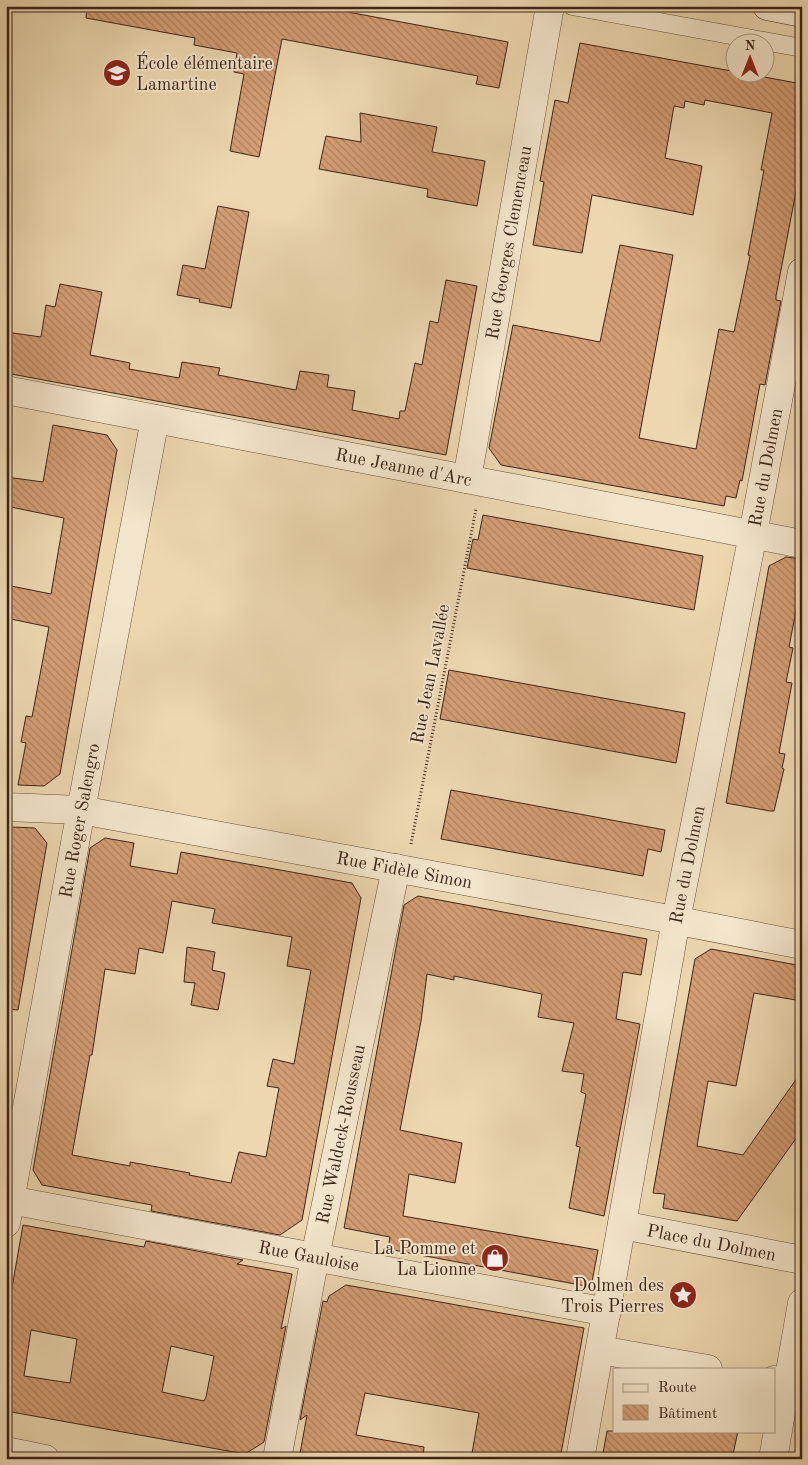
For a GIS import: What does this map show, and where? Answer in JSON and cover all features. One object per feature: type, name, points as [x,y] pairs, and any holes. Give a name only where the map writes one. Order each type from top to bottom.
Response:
[{"type":"street","name":"Rue Georges Clemenceau","points":[[467,479],[550,6]]},
{"type":"street","points":[[767,6],[802,13]]},
{"type":"street","name":"Rue du Dolmen","points":[[580,1459],[676,920],[753,534],[802,272]]},
{"type":"street","name":"Rue Jeanne d'Arc","points":[[6,390],[802,544]]},
{"type":"street","name":"Rue Roger Salengro","points":[[8,1212],[155,418]]},
{"type":"street","name":"Rue Fidèle Simon","points":[[6,807],[81,810],[802,945]]},
{"type":"street","name":"Rue Waldeck-Rousseau","points":[[277,1459],[315,1257],[396,868]]},
{"type":"street","name":"Rue Gauloise","points":[[8,1212],[315,1257],[607,1312]]},
{"type":"street","name":"Place du Dolmen","points":[[622,1225],[802,1260]]},
{"type":"street","points":[[773,1459],[782,1407],[781,1381],[802,1303]]},
{"type":"street","points":[[600,1350],[702,1368]]},
{"type":"street","points":[[6,1451],[46,1459]]},
{"type":"lane","points":[[572,6],[802,48]]},
{"type":"path","name":"Rue Jean Lavallée","points":[[411,845],[476,508]]},
{"type":"building","points":[[87,6],[233,6],[255,10],[256,6],[316,6],[508,42],[499,88],[476,84],[478,76],[282,39],[259,157],[230,151],[244,74],[234,72],[237,53],[194,45],[195,38],[86,18]]},
{"type":"building","points":[[580,43],[726,70],[726,82],[776,82],[776,79],[802,84],[802,160],[776,296],[776,300],[781,301],[765,385],[760,384],[742,481],[740,480],[736,498],[726,496],[724,506],[501,465],[489,448],[513,325],[600,342],[620,245],[673,255],[639,438],[696,449],[719,329],[734,332],[750,256],[748,255],[764,170],[761,170],[772,113],[705,100],[704,105],[685,101],[684,108],[674,106],[665,158],[702,166],[693,215],[592,195],[582,253],[533,245],[544,182],[540,181],[555,100],[568,103]]},
{"type":"building","points":[[360,113],[437,127],[432,152],[485,161],[477,206],[427,197],[428,189],[319,169],[326,136],[361,142]]},
{"type":"building","points":[[218,206],[249,212],[231,308],[199,302],[200,299],[177,295],[183,265],[205,269]]},
{"type":"building","points":[[446,280],[477,286],[446,455],[6,373],[6,332],[41,337],[46,305],[55,307],[60,284],[102,292],[90,355],[130,363],[129,369],[179,378],[182,362],[220,368],[218,375],[296,390],[300,371],[329,375],[327,387],[355,391],[352,410],[399,419],[400,411],[405,411],[415,363],[422,365],[430,321],[438,323]]},
{"type":"building","points":[[53,425],[107,435],[117,450],[60,774],[44,786],[18,785],[26,743],[21,742],[26,716],[32,717],[49,627],[6,618],[6,585],[51,594],[64,518],[6,506],[6,477],[43,482]]},
{"type":"building","points":[[483,515],[703,556],[694,610],[467,568],[473,539],[478,540]]},
{"type":"building","points":[[786,557],[802,559],[802,600],[798,600],[789,647],[793,648],[786,682],[792,683],[779,753],[785,754],[782,768],[784,769],[774,811],[770,811],[726,803],[769,566]]},
{"type":"building","points":[[449,670],[685,713],[676,763],[440,719]]},
{"type":"building","points":[[451,790],[665,830],[661,852],[648,849],[643,876],[441,839]]},
{"type":"building","points":[[11,827],[35,828],[47,843],[18,1010],[6,1009],[6,838],[9,838]]},
{"type":"building","points":[[105,838],[134,843],[130,866],[177,874],[181,852],[352,883],[361,898],[302,1220],[280,1235],[151,1211],[152,1205],[42,1185],[33,1170],[90,848]],"holes":[[[172,901],[215,909],[212,923],[292,937],[287,966],[311,970],[294,1064],[273,1059],[267,1086],[279,1088],[266,1157],[239,1152],[231,1183],[130,1162],[130,1166],[72,1155],[90,1055],[92,1055],[105,969],[135,974],[139,948],[163,953]]]},
{"type":"building","points":[[418,896],[647,939],[641,975],[623,972],[616,1019],[640,1024],[604,1216],[569,1208],[580,1147],[576,1146],[586,1094],[581,1092],[584,1074],[562,1071],[574,1023],[538,1017],[542,994],[454,976],[454,980],[427,974],[421,1021],[400,1130],[462,1143],[455,1183],[409,1174],[403,1216],[598,1250],[591,1287],[388,1249],[390,1237],[344,1228],[404,905]]},
{"type":"building","points":[[187,947],[215,952],[212,970],[225,973],[218,1010],[191,1005],[195,983],[184,982]]},
{"type":"building","points":[[711,949],[802,966],[802,1001],[754,993],[736,1086],[708,1081],[697,1146],[743,1155],[802,1071],[802,1130],[737,1221],[663,1208],[665,1194],[653,1193],[695,959]]},
{"type":"building","points":[[23,1225],[144,1247],[146,1241],[243,1260],[237,1264],[292,1274],[281,1329],[286,1326],[264,1442],[245,1454],[6,1411],[6,1322]],"holes":[[[31,1330],[77,1339],[70,1383],[24,1376]],[[171,1346],[214,1356],[204,1401],[162,1392]]]},
{"type":"building","points":[[346,1285],[584,1328],[560,1459],[471,1459],[479,1413],[365,1393],[356,1435],[424,1447],[423,1459],[299,1459],[307,1415],[300,1420],[323,1301],[327,1302],[329,1296]]},
{"type":"building","points":[[607,1431],[738,1432],[732,1459],[602,1459]]},
{"type":"place","name":"École élémentaire Lamartine","points":[[117,73]]},
{"type":"place","name":"La Pomme et La Lionne","points":[[495,1258]]},
{"type":"place","name":"Dolmen des Trois Pierres","points":[[683,1295]]}]
